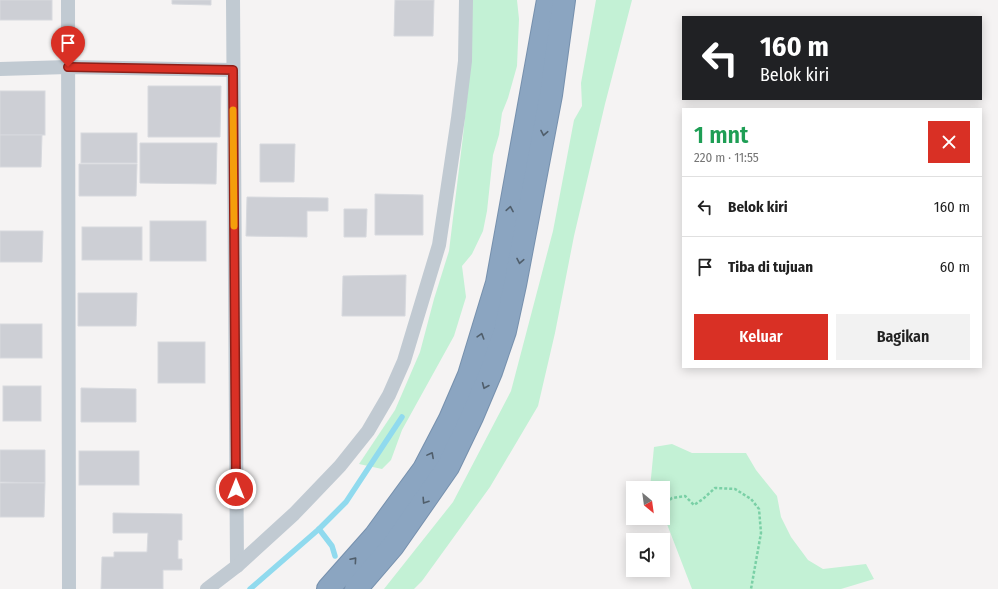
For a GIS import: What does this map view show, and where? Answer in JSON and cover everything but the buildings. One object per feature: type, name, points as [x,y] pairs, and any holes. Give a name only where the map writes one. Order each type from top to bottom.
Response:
[{"type":"highway","points":[[535,72],[537,0]]},
{"type":"highway","points":[[328,589],[375,536],[424,469],[450,419],[469,375],[497,283],[548,0]]},
{"type":"highway","points":[[551,95],[564,0]]},
{"type":"highway","points":[[356,589],[393,546],[448,467],[472,417],[491,372],[505,331],[551,95],[574,0]]},
{"type":"street","points":[[68,0],[70,356],[69,589]]},
{"type":"street","points":[[233,0],[237,566]]},
{"type":"street","points":[[207,589],[237,566],[294,514],[340,466],[368,431],[389,396],[404,361],[439,245],[465,61],[466,0]]},
{"type":"street","points":[[0,69],[68,67],[233,70]]},
{"type":"path","points":[[670,500],[685,496],[694,505],[715,488],[735,489],[751,498],[759,510],[761,533],[751,589]]},
{"type":"green space","points":[[470,0],[517,0],[519,19],[517,66],[502,113],[499,135],[493,155],[487,211],[483,231],[472,254],[462,266],[466,297],[454,336],[402,430],[391,460],[382,469],[359,464],[395,410],[420,352],[449,251],[472,48]]},
{"type":"green space","points":[[596,0],[632,0],[605,104],[574,236],[555,333],[538,406],[490,487],[422,581],[414,589],[384,589],[453,502],[511,391],[553,231],[574,120],[582,106],[581,83]]},
{"type":"green space","points":[[672,444],[692,453],[746,453],[756,470],[777,496],[781,517],[791,537],[808,560],[823,569],[866,564],[874,579],[841,589],[692,589],[667,525],[670,525],[670,481],[651,481],[654,447]]},
{"type":"waterway","points":[[250,589],[319,529],[346,502],[402,417]]},
{"type":"waterway","points":[[319,529],[332,546],[335,556]]},
{"type":"slow traffic","points":[[233,110],[234,226]]},
{"type":"route","points":[[68,67],[233,70],[236,489]]}]
